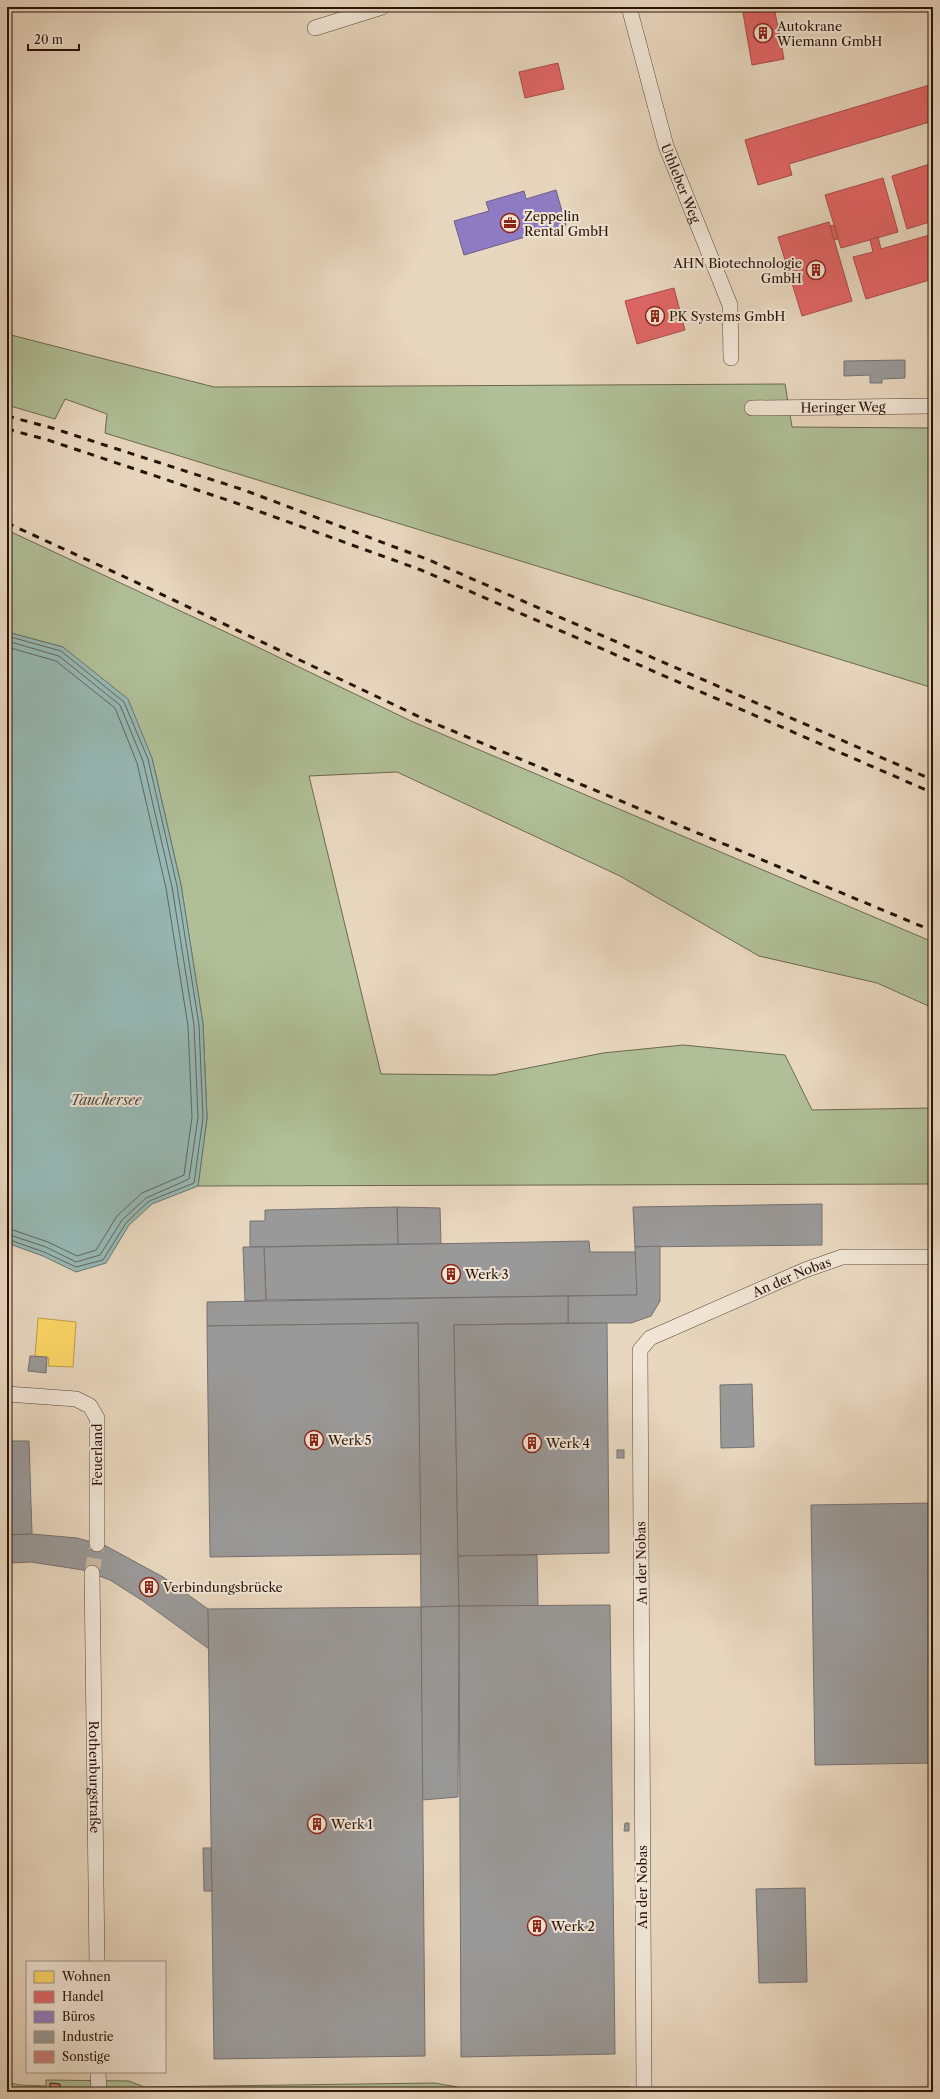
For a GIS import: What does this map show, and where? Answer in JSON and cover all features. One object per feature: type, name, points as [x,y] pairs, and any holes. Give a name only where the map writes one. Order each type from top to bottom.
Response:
[{"type":"street","points":[[315,28],[382,7]]},
{"type":"street","name":"Uthleber Weg","points":[[629,7],[666,146],[730,305],[731,358]]},
{"type":"street","name":"Heringer Weg","points":[[752,408],[933,406]]},
{"type":"street","name":"An der Nobas","points":[[644,2092],[640,1350],[650,1338],[805,1270],[842,1257],[933,1256]]},
{"type":"street","name":"Feuerland","points":[[7,1394],[76,1399],[90,1406],[97,1418],[97,1544]]},
{"type":"street","name":"Rothenburgstraße","points":[[92,1573],[97,1961]]},
{"type":"street","points":[[98,2073],[99,2092]]},
{"type":"green space","points":[[7,334],[214,387],[785,384],[792,427],[933,428],[933,688],[105,433],[107,414],[65,399],[55,419],[7,405]]},
{"type":"green space","points":[[7,530],[247,642],[411,721],[933,942],[933,1008],[877,983],[759,956],[620,876],[397,772],[309,776],[381,1074],[493,1075],[603,1053],[683,1045],[785,1055],[812,1110],[933,1108],[933,1184],[198,1186],[207,1118],[203,1024],[181,885],[152,758],[63,647],[7,632]]},
{"type":"green space","points":[[46,2080],[129,2081],[144,2087],[434,2083],[463,2088],[630,2087],[630,2092],[7,2092],[7,2082],[19,2085],[46,2086]]},
{"type":"green space","points":[[933,2087],[933,2092],[630,2092]]},
{"type":"water","name":"Tauchersee","points":[[7,632],[63,647],[128,699],[152,758],[181,885],[203,1024],[207,1118],[198,1186],[152,1204],[129,1225],[106,1263],[76,1272],[43,1256],[7,1243]]},
{"type":"building: Wohnen","points":[[7,1279],[12,1287],[7,1290]]},
{"type":"building: Wohnen","points":[[38,1318],[76,1322],[73,1367],[48,1366],[49,1358],[35,1356]]},
{"type":"building: Handel","name":"Autokrane Wiemann GmbH","points":[[742,7],[774,7],[784,59],[752,65]]},
{"type":"building: Handel","points":[[558,63],[564,89],[525,98],[519,72]]},
{"type":"building: Handel","points":[[933,84],[933,121],[789,164],[792,175],[758,185],[745,140]]},
{"type":"building: Handel","points":[[933,163],[933,221],[907,229],[892,176]]},
{"type":"building: Handel","points":[[883,178],[898,232],[841,248],[825,195]]},
{"type":"building: Handel","name":"AHN Biotechnologie GmbH","points":[[829,222],[852,301],[802,316],[778,237]]},
{"type":"building: Handel","points":[[834,225],[838,239],[834,240],[830,226]]},
{"type":"building: Handel","points":[[933,234],[933,279],[866,299],[853,257],[873,252],[870,240],[878,237],[881,249]]},
{"type":"building: Handel","name":"PK Systems GmbH","points":[[674,288],[685,330],[637,344],[625,301]]},
{"type":"building: Büros","name":"Zeppelin Rental GmbH","points":[[556,190],[566,225],[464,255],[454,221],[489,211],[486,202],[524,191],[526,199]]},
{"type":"building: Industrie","points":[[905,360],[905,378],[882,379],[882,383],[870,383],[870,375],[844,376],[844,361]]},
{"type":"building: Industrie","points":[[822,1204],[822,1245],[635,1247],[633,1207]]},
{"type":"building: Industrie","points":[[397,1207],[440,1208],[441,1244],[398,1244]]},
{"type":"building: Industrie","points":[[397,1207],[398,1244],[250,1247],[250,1221],[265,1221],[265,1210]]},
{"type":"building: Industrie","name":"Werk 3","points":[[589,1241],[590,1252],[636,1252],[637,1295],[266,1300],[264,1247]]},
{"type":"building: Industrie","points":[[660,1246],[660,1301],[651,1316],[631,1323],[568,1323],[568,1296],[637,1295],[635,1247]]},
{"type":"building: Industrie","points":[[243,1247],[264,1247],[266,1300],[245,1301]]},
{"type":"building: Industrie","points":[[568,1296],[568,1323],[454,1325],[459,1606],[421,1607],[418,1323],[207,1326],[207,1302]]},
{"type":"building: Industrie","name":"Werk 5","points":[[418,1323],[421,1554],[210,1557],[207,1326]]},
{"type":"building: Industrie","name":"Werk 4","points":[[607,1323],[609,1553],[458,1556],[454,1325]]},
{"type":"building: Industrie","points":[[30,1356],[47,1357],[46,1373],[28,1371]]},
{"type":"building: Industrie","points":[[752,1384],[754,1447],[721,1448],[720,1385]]},
{"type":"building: Industrie","points":[[7,1441],[29,1441],[32,1534],[7,1535]]},
{"type":"building: Industrie","points":[[617,1450],[624,1450],[624,1458],[617,1458]]},
{"type":"building: Industrie","points":[[933,1503],[933,1763],[815,1765],[811,1505]]},
{"type":"building: Industrie","name":"Verbindungsbrücke","points":[[32,1534],[77,1538],[106,1546],[163,1577],[208,1609],[209,1649],[143,1601],[110,1580],[83,1570],[31,1562],[7,1563],[7,1535]]},
{"type":"building: Industrie","points":[[537,1555],[538,1606],[459,1606],[458,1556]]},
{"type":"building: Industrie","name":"Werk 2","points":[[610,1605],[615,2054],[461,2057],[459,1606]]},
{"type":"building: Industrie","points":[[459,1606],[458,1797],[422,1800],[421,1607]]},
{"type":"building: Industrie","name":"Werk 1","points":[[421,1607],[425,2056],[214,2059],[208,1609]]},
{"type":"building: Industrie","points":[[625,1823],[629,1823],[629,1831],[624,1831]]},
{"type":"building: Industrie","points":[[203,1848],[211,1848],[212,1891],[204,1891]]},
{"type":"building: Industrie","points":[[805,1888],[807,1982],[759,1983],[756,1889]]},
{"type":"building: Sonstige","points":[[50,2083],[60,2084],[60,2090],[50,2089]]},
{"type":"tunnel","points":[[92,1573],[97,1544]]},
{"type":"railway","points":[[7,416],[52,428],[244,490],[429,560],[933,780]]},
{"type":"railway","points":[[7,429],[48,440],[236,503],[421,570],[933,793]]},
{"type":"railway","points":[[7,523],[127,578],[424,719],[933,931]]},
{"type":"place","name":"Autokrane Wiemann GmbH","points":[[763,33]]},
{"type":"place","name":"Zeppelin Rental GmbH","points":[[510,223]]},
{"type":"place","name":"AHN Biotechnologie GmbH","points":[[816,270]]},
{"type":"place","name":"PK Systems GmbH","points":[[655,316]]},
{"type":"place","name":"Werk 3","points":[[451,1274]]},
{"type":"place","name":"Werk 5","points":[[314,1440]]},
{"type":"place","name":"Werk 4","points":[[532,1443]]},
{"type":"place","name":"Verbindungsbrücke","points":[[149,1587]]},
{"type":"place","name":"Werk 1","points":[[317,1824]]},
{"type":"place","name":"Werk 2","points":[[537,1926]]}]
